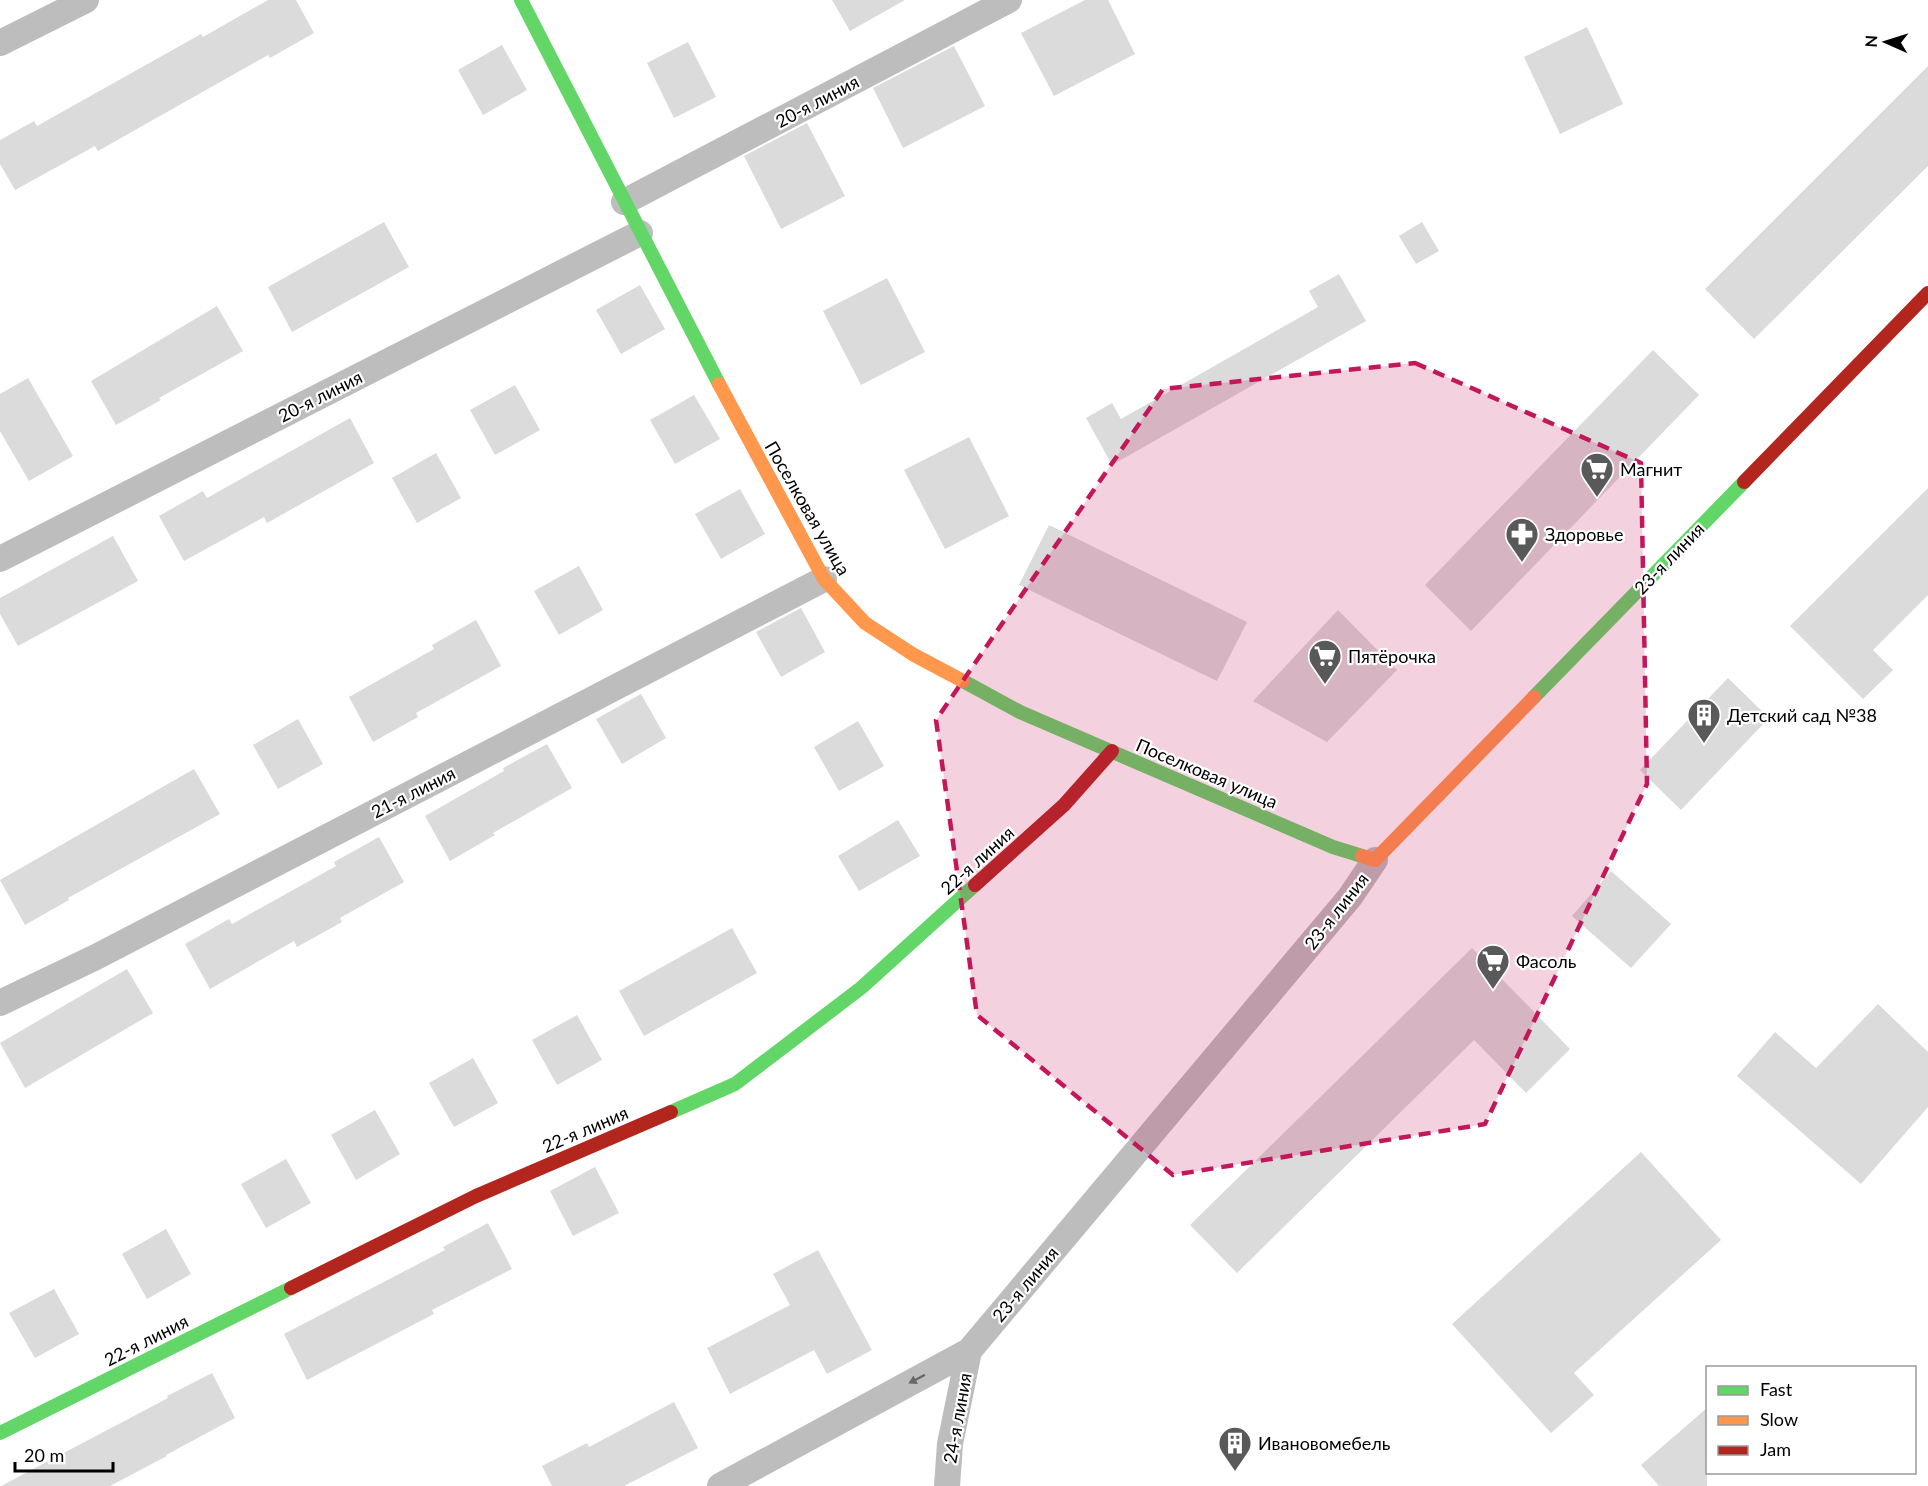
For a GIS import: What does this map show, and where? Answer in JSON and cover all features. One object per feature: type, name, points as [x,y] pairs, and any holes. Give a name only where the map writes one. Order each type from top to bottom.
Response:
[{"type":"street","points":[[0,43],[86,0]]},
{"type":"street","name":"Поселковая улица","points":[[521,0],[692,334],[824,579],[865,623],[914,655],[1020,712],[1334,847],[1375,860]]},
{"type":"street","name":"20-я линия","points":[[624,202],[1009,0]]},
{"type":"street","name":"20-я линия","points":[[0,560],[640,233]]},
{"type":"street","name":"23-я линия","points":[[720,1486],[969,1351],[1350,897],[1375,860],[1928,293]]},
{"type":"street","name":"21-я линия","points":[[0,1003],[96,957],[824,579]]},
{"type":"street","name":"22-я линия","points":[[0,1433],[476,1196],[735,1084],[861,988],[1064,806],[1112,751]]},
{"type":"street","name":"24-я линия","points":[[947,1486],[950,1444],[969,1351]]},
{"type":"highlighted area","points":[[1415,363],[1641,463],[1647,784],[1485,1124],[1173,1175],[977,1015],[936,720],[1163,389]]},
{"type":"building","points":[[268,0],[296,0],[314,33],[270,58],[268,55],[98,151],[95,146],[15,190],[0,164],[0,140],[34,121],[37,126],[201,34],[203,37]]},
{"type":"building","points":[[832,0],[905,0],[850,31]]},
{"type":"building","points":[[1085,0],[1108,0],[1135,54],[1054,96],[1021,33]]},
{"type":"building","points":[[1587,27],[1623,104],[1560,134],[1524,57]]},
{"type":"building","points":[[688,42],[716,97],[674,118],[647,63]]},
{"type":"building","points":[[502,45],[527,90],[483,115],[458,70]]},
{"type":"building","points":[[954,46],[985,106],[903,148],[873,88]]},
{"type":"building","points":[[1928,66],[1928,166],[1754,339],[1705,289]]},
{"type":"building","points":[[807,123],[845,196],[781,229],[744,156]]},
{"type":"building","points":[[384,222],[409,267],[292,332],[268,287]]},
{"type":"building","points":[[1422,222],[1439,251],[1416,264],[1399,236]]},
{"type":"building","points":[[1339,274],[1366,321],[1112,465],[1086,418],[1112,403],[1121,419],[1318,307],[1309,291]]},
{"type":"building","points":[[887,278],[925,352],[861,385],[823,311]]},
{"type":"building","points":[[640,285],[665,329],[621,354],[596,310]]},
{"type":"building","points":[[217,306],[243,351],[116,425],[91,381]]},
{"type":"building","points":[[1653,350],[1699,395],[1471,631],[1425,585]]},
{"type":"building","points":[[28,378],[73,456],[29,481],[0,431],[0,394]]},
{"type":"building","points":[[515,385],[540,430],[495,455],[470,410]]},
{"type":"building","points":[[694,395],[720,439],[675,464],[650,420]]},
{"type":"building","points":[[350,418],[374,463],[267,523],[264,517],[184,561],[159,516],[203,491],[207,498]]},
{"type":"building","points":[[969,437],[1009,516],[945,549],[904,470]]},
{"type":"building","points":[[436,453],[461,498],[417,523],[392,478]]},
{"type":"building","points":[[1928,488],[1928,595],[1873,650],[1893,670],[1863,699],[1790,626]]},
{"type":"building","points":[[740,489],[765,534],[721,559],[695,514]]},
{"type":"building","points":[[1049,525],[1247,622],[1217,681],[1019,585]]},
{"type":"building","points":[[113,536],[138,581],[18,646],[0,614],[0,598]]},
{"type":"building","points":[[579,566],[603,610],[559,635],[534,591]]},
{"type":"building","points":[[801,608],[825,652],[781,677],[756,632]]},
{"type":"building","name":"Пятёрочка","points":[[1338,610],[1397,670],[1327,742],[1253,701]]},
{"type":"building","points":[[476,620],[501,666],[416,713],[418,717],[373,742],[349,697],[434,649],[432,645]]},
{"type":"building","name":"Детский сад №38","points":[[1728,678],[1769,718],[1681,810],[1640,770]]},
{"type":"building","points":[[641,694],[666,738],[622,764],[596,719]]},
{"type":"building","points":[[298,719],[323,764],[278,789],[253,745]]},
{"type":"building","points":[[858,721],[884,766],[839,791],[814,747]]},
{"type":"building","points":[[547,744],[572,788],[493,833],[495,835],[450,861],[425,816]]},
{"type":"building","points":[[194,769],[220,814],[68,898],[69,900],[25,925],[0,880]]},
{"type":"building","points":[[898,820],[920,856],[859,891],[838,856]]},
{"type":"building","points":[[379,837],[404,882],[340,918],[342,922],[297,947],[294,941],[210,989],[185,944],[229,919],[232,924],[336,866],[334,862]]},
{"type":"building","points":[[1611,871],[1671,924],[1631,968],[1572,916]]},
{"type":"building","points":[[732,928],[757,973],[644,1036],[619,991]]},
{"type":"building","points":[[1472,948],[1570,1049],[1526,1093],[1474,1040],[1237,1273],[1190,1225]]},
{"type":"building","points":[[127,969],[153,1013],[25,1088],[0,1043]]},
{"type":"building","points":[[1878,1004],[1928,1052],[1928,1107],[1861,1184],[1737,1076],[1775,1032],[1816,1068]]},
{"type":"building","points":[[577,1015],[602,1060],[557,1085],[532,1040]]},
{"type":"building","points":[[473,1058],[498,1103],[454,1127],[429,1083]]},
{"type":"building","points":[[375,1110],[400,1154],[356,1180],[331,1135]]},
{"type":"building","points":[[1641,1152],[1721,1240],[1574,1373],[1594,1395],[1551,1433],[1452,1324]]},
{"type":"building","points":[[286,1159],[311,1203],[266,1228],[241,1184]]},
{"type":"building","points":[[595,1167],[619,1213],[573,1236],[550,1191]]},
{"type":"building","points":[[488,1223],[512,1269],[432,1310],[434,1314],[307,1380],[284,1334],[445,1250],[443,1247]]},
{"type":"building","points":[[166,1229],[191,1274],[147,1299],[122,1254]]},
{"type":"building","points":[[818,1250],[872,1350],[827,1374],[814,1350],[730,1394],[707,1348],[790,1305],[773,1274]]},
{"type":"building","points":[[54,1289],[79,1334],[35,1358],[9,1313]]},
{"type":"building","points":[[212,1373],[235,1418],[167,1456],[110,1486],[1,1486],[168,1398],[167,1396]]},
{"type":"building","points":[[674,1402],[698,1448],[624,1486],[552,1486],[542,1466],[587,1443],[589,1447]]},
{"type":"building","points":[[1706,1409],[1707,1486],[1659,1486],[1641,1465]]},
{"type":"traffic: fast","points":[[521,0],[719,384]]},
{"type":"traffic: fast","points":[[1534,697],[1744,482]]},
{"type":"traffic: fast","points":[[963,681],[1020,712],[1333,847],[1362,856]]},
{"type":"traffic: fast","points":[[671,1112],[735,1084],[861,988],[975,885]]},
{"type":"traffic: fast","points":[[0,1433],[291,1288]]},
{"type":"traffic: slow","points":[[719,384],[824,579],[865,623],[914,655],[963,681]]},
{"type":"traffic: slow","points":[[1362,856],[1375,860],[1534,697]]},
{"type":"traffic: jam","points":[[1744,482],[1928,293]]},
{"type":"traffic: jam","points":[[975,885],[1064,805],[1112,751]]},
{"type":"traffic: jam","points":[[291,1288],[476,1196],[671,1112]]},
{"type":"place","name":"Магнит","points":[[1597,498]]},
{"type":"place","name":"Здоровье","points":[[1522,563]]},
{"type":"place","name":"Пятёрочка","points":[[1325,685]]},
{"type":"place","name":"Детский сад №38","points":[[1704,744]]},
{"type":"place","name":"Фасоль","points":[[1493,990]]},
{"type":"place","name":"Ивановомебель","points":[[1235,1472]]}]
